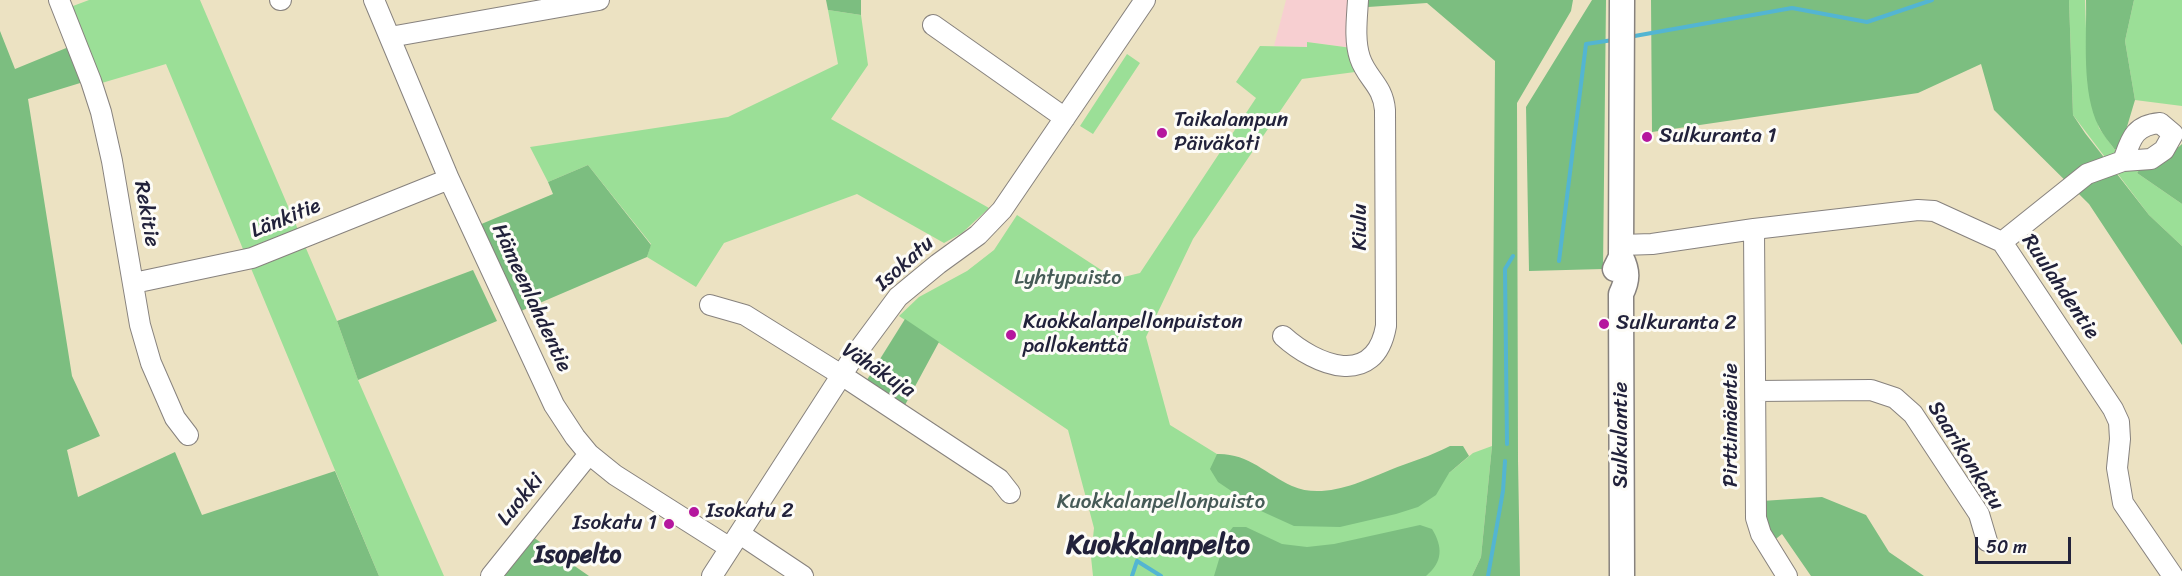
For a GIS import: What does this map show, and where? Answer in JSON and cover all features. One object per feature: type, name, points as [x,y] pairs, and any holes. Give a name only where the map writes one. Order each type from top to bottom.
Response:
[{"type":"main road","name":"Sulkulantie","points":[[1622,0],[1622,251],[1627,268],[1627,282],[1621,294],[1622,576]]},
{"type":"street","name":"Rekitie","points":[[59,0],[101,112],[140,325],[151,363],[175,418],[188,435]]},
{"type":"street","name":"Hämeenlahdentie","points":[[374,0],[449,179],[554,405],[575,437],[589,454],[615,475],[803,576]]},
{"type":"street","points":[[390,37],[599,0]]},
{"type":"street","name":"Isokatu","points":[[712,576],[852,359],[898,297],[978,235],[1002,210],[1145,0]]},
{"type":"street","name":"Kiulu","points":[[1283,336],[1298,349],[1324,363],[1342,366],[1357,364],[1371,357],[1383,343],[1386,326],[1384,96],[1367,73],[1360,58],[1357,29],[1358,0]]},
{"type":"street","points":[[933,25],[1065,117]]},
{"type":"street","points":[[2002,242],[2087,174],[2123,161]]},
{"type":"street","name":"Länkitie","points":[[134,283],[252,258],[449,179]]},
{"type":"street","name":"Ruulahdentie","points":[[1622,251],[1754,229],[1918,210],[1934,211],[2002,242],[2113,408],[2119,422],[2117,468],[2123,503],[2173,576]]},
{"type":"street","name":"Pirttimäentie","points":[[1754,229],[1756,518],[1761,534],[1788,576]]},
{"type":"street","name":"Vähäkuja","points":[[710,305],[745,315],[843,376],[999,480],[1010,493]]},
{"type":"street","name":"Saarikonkatu","points":[[1756,391],[1871,390],[1895,398],[1913,414],[1979,514],[1987,541]]},
{"type":"street","name":"Luokki","points":[[491,576],[589,454]]},
{"type":"shaded area","points":[[1286,0],[1351,0],[1352,48],[1307,42],[1307,47],[1274,46]]},
{"type":"green space","points":[[89,0],[200,0],[337,321],[358,380],[444,576],[379,576],[166,64],[95,85],[65,9]]},
{"type":"green space","points":[[826,0],[861,0],[861,15],[828,10]]},
{"type":"green space","points":[[1368,0],[1573,0],[1571,11],[1517,103],[1520,576],[1472,576],[1481,557],[1492,446],[1495,61],[1427,3],[1368,7]]},
{"type":"green space","points":[[1592,0],[1606,0],[1603,269],[1529,271],[1526,107]]},
{"type":"green space","points":[[1651,0],[2069,0],[2073,115],[2149,215],[2182,246],[2182,345],[2089,204],[1994,110],[1981,64],[1918,93],[1652,132]]},
{"type":"green space","points":[[2069,0],[2085,0],[2088,86],[2099,128],[2128,168],[2141,167],[2137,173],[2182,204],[2182,246],[2149,215],[2073,115]]},
{"type":"green space","points":[[2086,0],[2134,0],[2125,41],[2135,100],[2123,140],[2115,150],[2099,127],[2090,98],[2086,65]]},
{"type":"green space","points":[[2134,0],[2182,0],[2182,106],[2135,100],[2125,41]]},
{"type":"green space","points":[[828,10],[861,15],[868,65],[831,119],[989,208],[962,233],[944,243],[857,194],[724,243],[696,287],[647,257],[651,244],[588,165],[548,182],[530,147],[728,117],[838,64]]},
{"type":"green space","points":[[0,31],[15,69],[76,44],[90,80],[28,99],[72,376],[100,436],[67,450],[78,497],[175,452],[202,515],[335,471],[379,576],[0,576]]},
{"type":"green space","name":"Kuokkalanpellonpuisto","points":[[1307,42],[1352,48],[1355,72],[1302,79],[1193,239],[1146,337],[1170,425],[1293,501],[1449,473],[1473,453],[1492,446],[1481,557],[1472,576],[1093,576],[1091,557],[1094,528],[1068,430],[899,316],[919,297],[967,271],[994,250],[1017,215],[1115,279],[1140,273],[1256,98],[1236,82],[1260,46],[1307,47]]},
{"type":"green space","points":[[1127,54],[1140,63],[1093,134],[1080,126]]},
{"type":"green space","points":[[2182,144],[2182,204],[2137,173],[2146,164]]},
{"type":"green space","points":[[588,165],[651,245],[647,257],[521,311],[479,225],[553,194],[548,182]]},
{"type":"green space","points":[[473,270],[497,321],[358,380],[337,321]]},
{"type":"green space","points":[[905,319],[939,342],[905,405],[865,383]]},
{"type":"green space","points":[[1450,446],[1463,446],[1469,456],[1449,473],[1436,495],[1418,507],[1340,527],[1294,526],[1261,511],[1218,482],[1210,469],[1217,454],[1228,455],[1256,465],[1292,486],[1304,490],[1329,490],[1367,480]]},
{"type":"green space","points":[[1822,497],[1866,515],[1889,552],[1924,576],[1811,576],[1782,534],[1772,542],[1762,501]]},
{"type":"green space","points":[[1420,525],[1432,529],[1440,554],[1436,565],[1426,576],[1214,576],[1226,536],[1233,527],[1246,527],[1282,544],[1307,547],[1334,544]]},
{"type":"green space","points":[[530,535],[589,576],[500,576]]},
{"type":"waterway","points":[[1629,37],[1792,8],[1867,22],[1932,0]]},
{"type":"waterway","points":[[1559,261],[1586,44],[1613,40]]},
{"type":"waterway","points":[[1507,444],[1505,269],[1513,256]]},
{"type":"waterway","points":[[1488,576],[1503,491],[1505,461]]},
{"type":"waterway","points":[[1132,576],[1137,561],[1161,576]]},
{"type":"place","name":"Taikalampun Päiväkoti","points":[[1162,133]]},
{"type":"place","name":"Sulkuranta 1","points":[[1647,137]]},
{"type":"place","name":"Sulkuranta 2","points":[[1604,324]]},
{"type":"place","name":"Kuokkalanpellonpuiston pallokenttä","points":[[1011,335]]},
{"type":"place","name":"Isokatu 2","points":[[694,512]]},
{"type":"place","name":"Isokatu 1","points":[[669,524]]},
{"type":"district","name":"Kuokkalanpelto","points":[[1158,546]]},
{"type":"district","name":"Isopelto","points":[[578,556]]},
{"type":"park label","name":"Lyhtypuisto","points":[[1068,279]]}]
